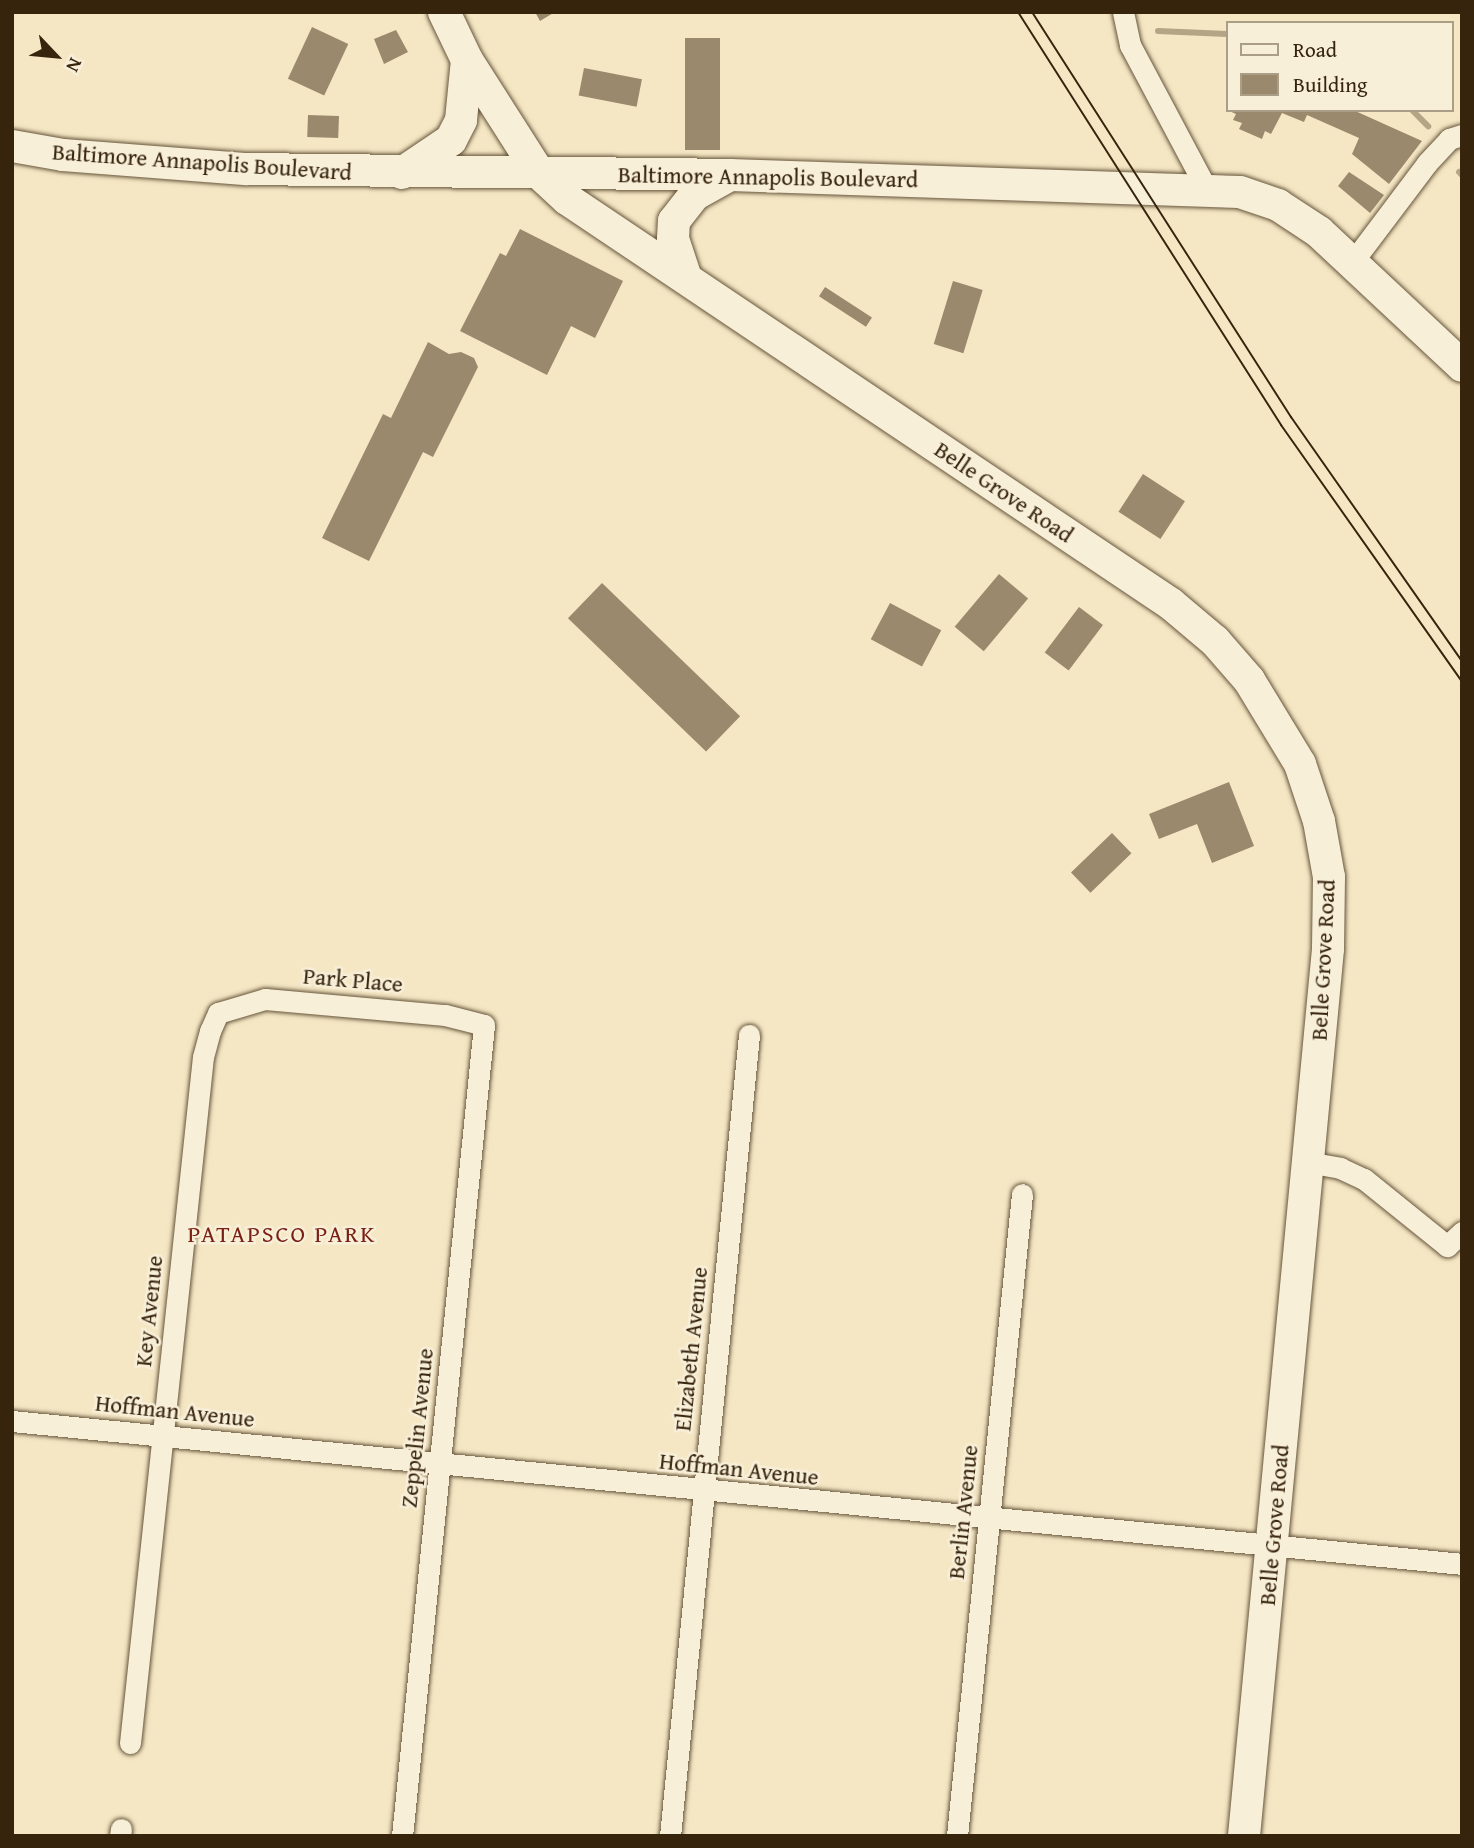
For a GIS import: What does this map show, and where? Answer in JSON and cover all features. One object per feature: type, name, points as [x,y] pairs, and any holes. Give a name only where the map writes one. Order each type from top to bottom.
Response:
[{"type":"main road","name":"Belle Grove Road","points":[[444,12],[467,60],[539,173],[567,199],[1171,604],[1215,641],[1254,687],[1300,764],[1319,821],[1329,877],[1328,949],[1244,1836]]},
{"type":"main road","points":[[402,173],[435,154],[451,139],[461,120],[467,60]]},
{"type":"main road","name":"Baltimore Annapolis Boulevard","points":[[12,146],[63,155],[234,168],[402,173],[730,175],[1206,188],[1278,205],[1354,260],[1462,366]]},
{"type":"main road","points":[[686,278],[673,239],[674,221],[694,195],[730,175]]},
{"type":"street","points":[[1123,12],[1129,46],[1206,188]]},
{"type":"street","points":[[1354,260],[1427,163],[1449,139],[1462,135]]},
{"type":"street","name":"Park Place","points":[[219,1013],[265,999],[444,1015],[484,1025]]},
{"type":"street","name":"Key Avenue","points":[[130,1743],[203,1057],[219,1013]]},
{"type":"street","name":"Zeppelin Avenue","points":[[402,1836],[484,1025]]},
{"type":"street","name":"Elizabeth Avenue","points":[[670,1836],[749,1035]]},
{"type":"street","points":[[1307,1163],[1340,1168],[1364,1179],[1447,1246],[1462,1232]]},
{"type":"street","name":"Berlin Avenue","points":[[957,1836],[1022,1194]]},
{"type":"street","name":"Hoffman Avenue","points":[[12,1421],[704,1492],[1462,1563]]},
{"type":"building","points":[[535,12],[555,12],[540,21]]},
{"type":"building","points":[[312,27],[348,44],[324,96],[288,79]]},
{"type":"building","points":[[396,30],[408,52],[384,64],[374,39]]},
{"type":"building","points":[[685,38],[720,38],[720,150],[685,150]]},
{"type":"building","points":[[584,68],[642,79],[637,107],[579,95]]},
{"type":"building","points":[[1232,112],[1357,112],[1422,141],[1389,184],[1352,154],[1359,138],[1307,115],[1304,122],[1282,113],[1271,134],[1265,131],[1262,139],[1239,129],[1242,123],[1233,120],[1236,114]]},
{"type":"building","points":[[308,115],[339,116],[338,138],[307,137]]},
{"type":"building","points":[[1349,172],[1384,195],[1370,213],[1338,186]]},
{"type":"building","points":[[520,229],[623,281],[595,338],[571,326],[547,375],[460,331],[500,253],[506,256]]},
{"type":"building","points":[[953,281],[983,290],[963,353],[934,344]]},
{"type":"building","points":[[825,287],[872,317],[866,327],[819,296]]},
{"type":"building","points":[[428,342],[449,354],[461,352],[474,358],[478,367],[433,457],[423,452],[369,561],[322,538],[383,414],[391,418]]},
{"type":"building","points":[[1143,474],[1185,501],[1160,539],[1118,512]]},
{"type":"building","points":[[999,574],[1028,598],[984,651],[955,627]]},
{"type":"building","points":[[602,583],[740,716],[706,752],[568,618]]},
{"type":"building","points":[[890,603],[941,630],[922,666],[871,639]]},
{"type":"building","points":[[1079,607],[1103,625],[1069,671],[1045,653]]},
{"type":"building","points":[[1229,782],[1254,846],[1212,863],[1197,824],[1159,839],[1149,814]]},
{"type":"building","points":[[1112,833],[1131,853],[1090,893],[1071,873]]},
{"type":"waterway","points":[[1158,31],[1226,34]]},
{"type":"waterway","points":[[1414,112],[1428,126]]},
{"type":"waterway","points":[[1459,172],[1462,175]]},
{"type":"tram line","points":[[1018,12],[1281,425],[1462,682]]},
{"type":"tram line","points":[[1032,12],[1291,417],[1462,661]]},
{"type":"district","name":"PATAPSCO PARK","points":[[282,1234]]}]
